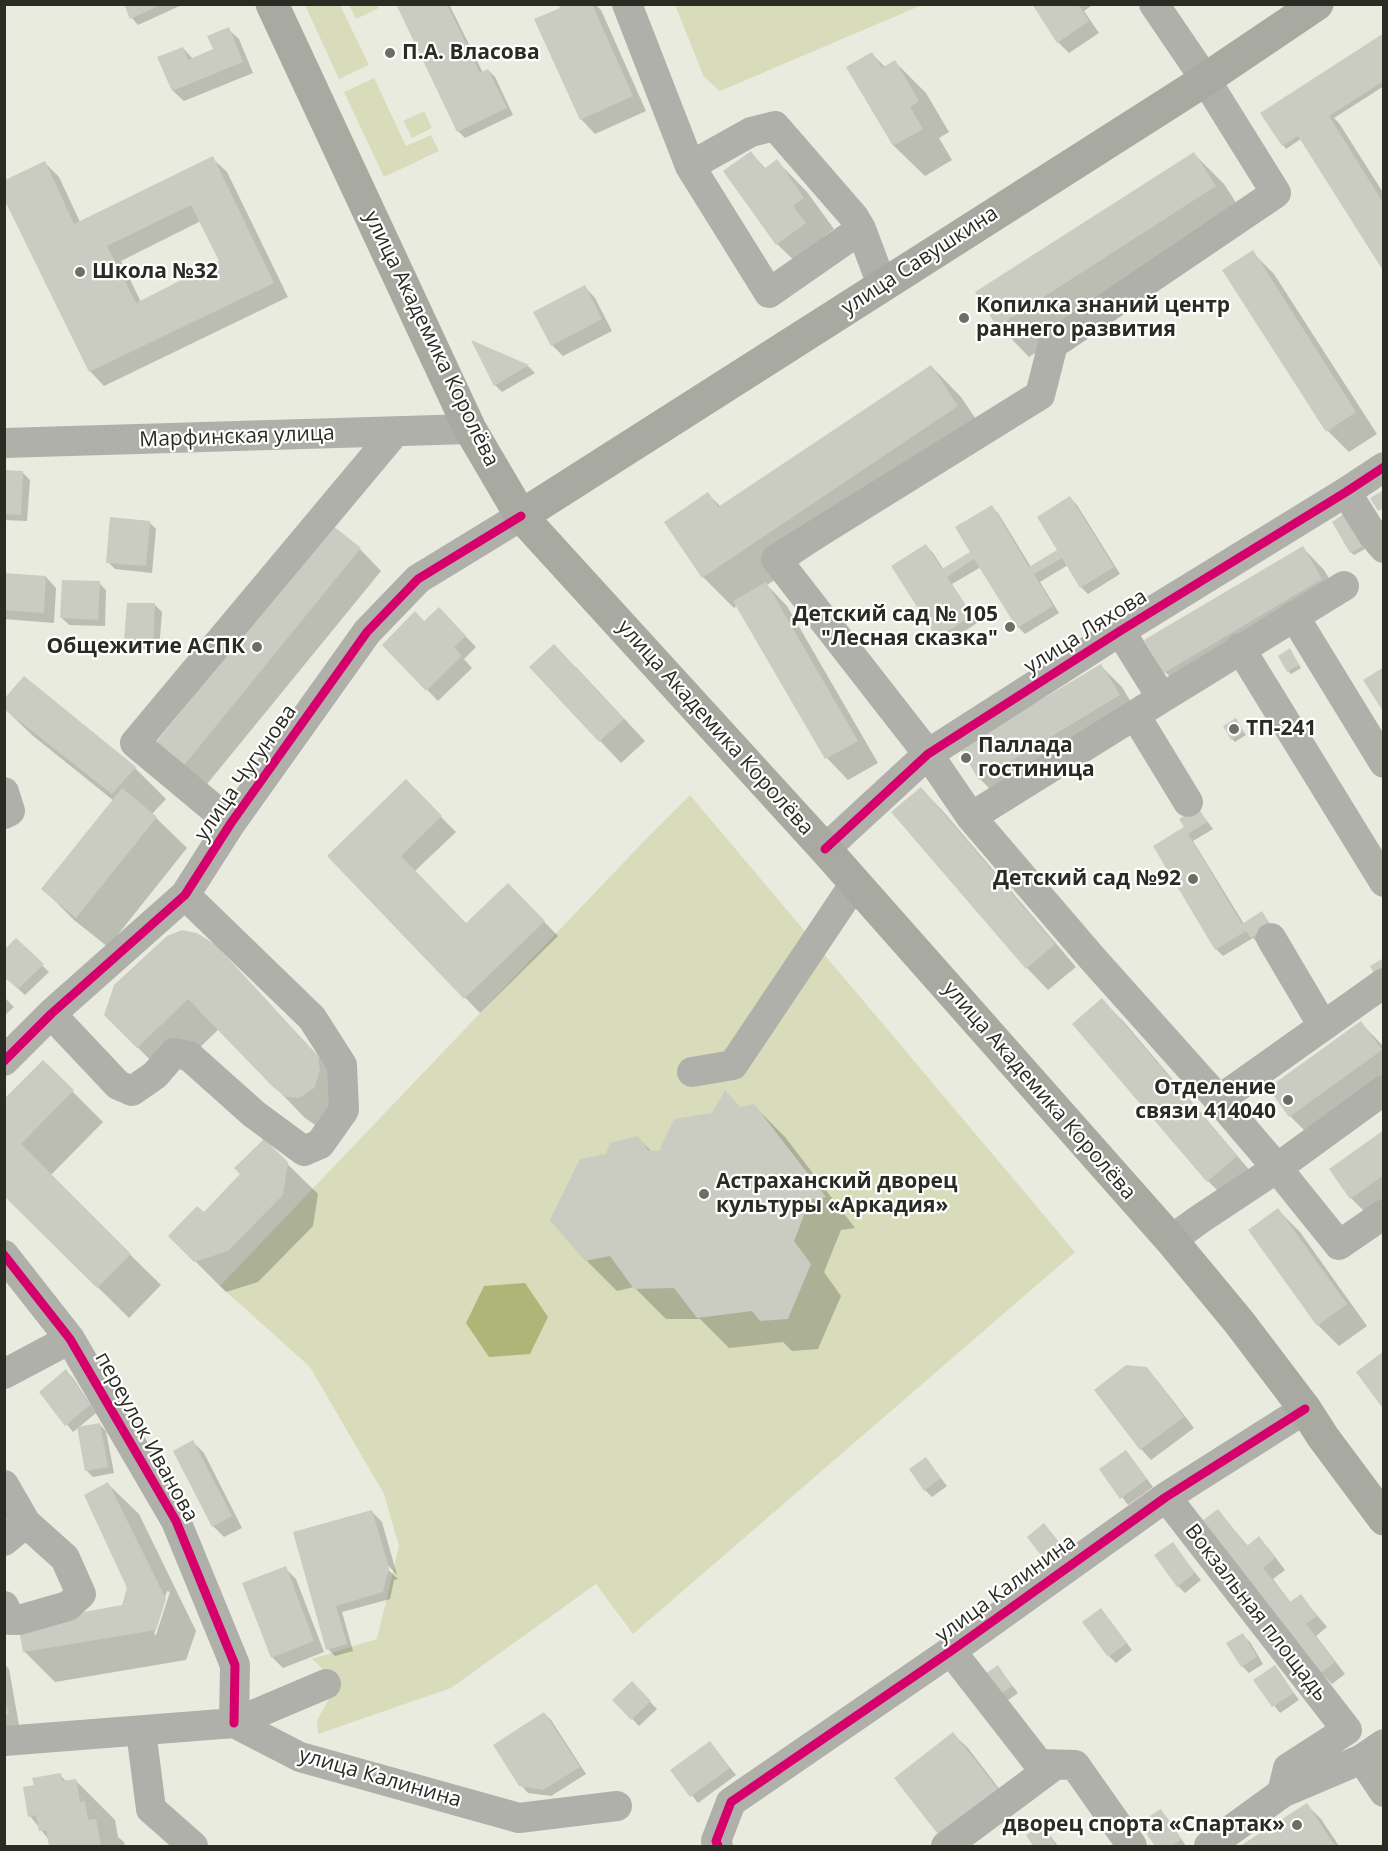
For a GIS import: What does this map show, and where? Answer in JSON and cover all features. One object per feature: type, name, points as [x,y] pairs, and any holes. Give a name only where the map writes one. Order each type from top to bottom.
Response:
[{"type":"main road","name":"улица Академика Королёва","points":[[272,4],[470,429],[521,516],[825,849],[1171,1240],[1239,1322],[1305,1409],[1383,1519]]},
{"type":"main road","name":"улица Савушкина","points":[[521,516],[1205,79],[1317,4]]},
{"type":"street","points":[[627,4],[690,166],[769,293],[861,229]]},
{"type":"street","points":[[1154,4],[1205,79],[1276,193],[1053,344],[1040,394],[776,559],[928,754],[971,817],[1092,958],[1219,1100],[1339,1245],[1383,1214]]},
{"type":"street","points":[[690,166],[751,132],[775,126],[854,218],[861,229],[882,285]]},
{"type":"street","name":"Марфинская улица","points":[[4,444],[470,429]]},
{"type":"street","points":[[231,823],[135,743],[395,432]]},
{"type":"street","name":"улица Ляхова","points":[[825,849],[928,754],[1383,467]]},
{"type":"street","points":[[1346,492],[1383,548]]},
{"type":"street","name":"улица Чугунова","points":[[4,1061],[51,1014],[185,895],[231,823],[367,632],[418,579],[521,516]]},
{"type":"street","points":[[971,817],[1240,648],[1344,586]]},
{"type":"street","points":[[1294,616],[1383,763]]},
{"type":"street","points":[[1120,631],[1162,698]]},
{"type":"street","points":[[1240,648],[1383,882]]},
{"type":"street","points":[[1135,715],[1188,802]]},
{"type":"street","points":[[692,1072],[733,1065],[855,883]]},
{"type":"street","points":[[51,1014],[118,1085],[132,1091],[155,1076],[174,1053],[189,1056],[254,1114],[304,1151],[320,1144],[344,1110],[342,1065],[312,1018],[185,895]]},
{"type":"street","points":[[1271,938],[1323,1026]]},
{"type":"street","points":[[1219,1100],[1323,1026],[1380,993]]},
{"type":"street","points":[[1171,1240],[1277,1168],[1383,1090]]},
{"type":"street","name":"переулок Иванова","points":[[4,1256],[70,1339],[176,1521],[235,1665],[234,1723]]},
{"type":"street","points":[[4,1374],[70,1339]]},
{"type":"street","name":"улица Калинина","points":[[718,1846],[716,1841],[731,1802],[951,1651],[1166,1497],[1305,1409]]},
{"type":"street","points":[[4,1485],[15,1532],[65,1558],[81,1594],[68,1606],[19,1620],[10,1620],[4,1606]]},
{"type":"street","name":"Вокзальная площадь","points":[[1166,1497],[1347,1730],[1288,1768],[1282,1793]]},
{"type":"street","points":[[951,1651],[1039,1764],[1075,1766],[1132,1846]]},
{"type":"street","points":[[4,1741],[234,1723],[326,1684]]},
{"type":"street","name":"улица Калинина","points":[[234,1723],[300,1757],[519,1818],[617,1806]]},
{"type":"street","points":[[141,1731],[151,1809],[193,1846]]},
{"type":"street","points":[[1209,1846],[1282,1793],[1373,1751],[1383,1792]]},
{"type":"street","points":[[946,1846],[1055,1765]]},
{"type":"shaded area","points":[[305,5],[340,5],[369,65],[339,79]]},
{"type":"shaded area","points":[[349,5],[377,5],[379,8],[356,19]]},
{"type":"shaded area","points":[[675,5],[922,5],[720,91],[704,77]]},
{"type":"shaded area","points":[[374,78],[406,146],[431,135],[439,151],[384,177],[344,92]]},
{"type":"shaded area","points":[[424,111],[432,128],[412,138],[403,121]]},
{"type":"shaded area","points":[[690,795],[1075,1252],[633,1634],[596,1584],[451,1688],[318,1734],[317,1721],[329,1698],[324,1670],[312,1659],[377,1639],[399,1546],[384,1494],[310,1367],[220,1286]]},
{"type":"shaded area","points":[[525,1283],[548,1317],[530,1354],[489,1357],[466,1323],[484,1286]]},
{"type":"building","points":[[124,4],[162,4],[130,19]]},
{"type":"building","points":[[396,4],[447,4],[480,73],[488,69],[507,108],[457,132]]},
{"type":"building","points":[[558,4],[592,4],[633,96],[580,120],[534,19],[560,8]]},
{"type":"building","points":[[1032,4],[1078,4],[1089,21],[1057,43]]},
{"type":"building","points":[[229,27],[243,62],[172,91],[157,57],[183,47],[188,60],[213,49],[207,36]]},
{"type":"building","points":[[1384,33],[1384,81],[1329,116],[1384,204],[1384,272],[1298,136],[1282,146],[1260,113]]},
{"type":"building","points":[[872,52],[882,68],[895,60],[919,101],[910,107],[923,129],[893,146],[846,67]]},
{"type":"building","points":[[751,151],[764,169],[777,159],[804,198],[793,206],[806,223],[776,245],[723,171]]},
{"type":"building","points":[[1194,152],[1216,186],[997,327],[975,292]]},
{"type":"building","name":"Школа №32","points":[[213,156],[274,283],[89,372],[5,201],[5,180],[45,161],[74,224]],"holes":[[[191,205],[219,261],[136,303],[107,246]]]},
{"type":"building","points":[[1253,250],[1356,412],[1326,432],[1222,270]]},
{"type":"building","points":[[585,285],[602,319],[551,346],[533,312]]},
{"type":"building","points":[[471,340],[529,365],[494,386]]},
{"type":"building","points":[[931,365],[958,406],[702,578],[664,522],[708,492],[718,507]]},
{"type":"building","points":[[5,470],[23,471],[21,515],[5,514]]},
{"type":"building","points":[[1384,490],[1384,508],[1378,511],[1370,498]]},
{"type":"building","points":[[1070,496],[1114,567],[1080,588],[1062,558],[1034,574],[1053,606],[1017,628],[974,559],[947,577],[972,616],[937,638],[891,566],[926,544],[942,569],[970,552],[955,527],[992,505],[1029,567],[1057,550],[1037,517]]},
{"type":"building","points":[[1345,513],[1363,546],[1350,553],[1332,522]]},
{"type":"building","points":[[110,517],[150,521],[146,566],[106,563]]},
{"type":"building","name":"Общежитие АСПК","points":[[332,525],[361,548],[181,769],[153,746]]},
{"type":"building","points":[[1303,546],[1322,579],[1164,673],[1144,640]]},
{"type":"building","points":[[4,573],[46,576],[44,613],[4,610]]},
{"type":"building","points":[[62,580],[100,581],[98,620],[60,618]]},
{"type":"building","points":[[766,582],[858,741],[825,759],[733,601]]},
{"type":"building","points":[[127,603],[155,603],[153,645],[124,641]]},
{"type":"building","points":[[439,607],[466,636],[454,647],[462,656],[426,691],[382,645],[415,611],[424,621]]},
{"type":"building","points":[[554,644],[624,719],[599,742],[529,667]]},
{"type":"building","points":[[1290,648],[1299,665],[1287,672],[1278,656]]},
{"type":"building","points":[[1101,664],[1120,695],[979,780],[960,748]]},
{"type":"building","points":[[1384,667],[1384,713],[1363,680]]},
{"type":"building","points":[[24,676],[136,767],[112,794],[4,709],[4,699]]},
{"type":"building","name":"ТП-241","points":[[1236,718],[1244,732],[1231,740],[1223,726]]},
{"type":"building","points":[[406,779],[442,816],[401,856],[466,923],[508,883],[545,921],[464,999],[327,856]]},
{"type":"building","points":[[921,787],[1055,944],[1026,969],[891,812]]},
{"type":"building","points":[[122,788],[157,817],[76,918],[41,889]]},
{"type":"building","name":"Детский сад №92","points":[[1198,807],[1207,822],[1188,834],[1242,924],[1262,911],[1271,926],[1251,938],[1246,931],[1215,950],[1153,846],[1184,827],[1179,819]]},
{"type":"building","points":[[182,930],[197,933],[216,945],[318,1056],[320,1071],[314,1088],[299,1098],[286,1097],[273,1087],[188,999],[137,1048],[104,1015],[114,985],[167,936]]},
{"type":"building","points":[[16,938],[44,964],[18,989],[4,977],[4,950]]},
{"type":"building","points":[[1382,959],[1384,975],[1377,979],[1370,966]]},
{"type":"building","points":[[1102,998],[1237,1156],[1207,1182],[1072,1024]]},
{"type":"building","points":[[1361,1021],[1382,1050],[1289,1117],[1268,1088]]},
{"type":"building","points":[[43,1060],[74,1090],[21,1144],[131,1254],[97,1288],[4,1196],[4,1099]]},
{"type":"building","points":[[725,1090],[740,1107],[754,1104],[826,1197],[810,1200],[794,1241],[811,1264],[788,1319],[760,1321],[752,1311],[697,1318],[674,1288],[634,1289],[610,1256],[585,1261],[550,1220],[580,1159],[606,1154],[610,1143],[638,1136],[648,1150],[659,1151],[674,1119],[712,1113]]},
{"type":"building","points":[[1384,1130],[1384,1175],[1350,1199],[1329,1169]]},
{"type":"building","points":[[264,1139],[288,1162],[283,1195],[228,1251],[194,1262],[168,1236],[197,1206],[204,1212],[240,1174],[234,1168]]},
{"type":"building","points":[[1278,1208],[1347,1304],[1317,1326],[1248,1230]]},
{"type":"building","points":[[1384,1351],[1384,1410],[1356,1372]]},
{"type":"building","points":[[1126,1365],[1147,1367],[1184,1417],[1140,1450],[1094,1390]]},
{"type":"building","points":[[66,1369],[90,1405],[65,1426],[39,1392]]},
{"type":"building","points":[[100,1423],[108,1467],[85,1471],[77,1427]]},
{"type":"building","points":[[193,1440],[232,1516],[212,1527],[173,1451]]},
{"type":"building","points":[[1126,1450],[1147,1479],[1120,1499],[1099,1469]]},
{"type":"building","points":[[926,1457],[941,1478],[924,1491],[909,1469]]},
{"type":"building","points":[[108,1482],[166,1599],[156,1630],[23,1652],[18,1624],[122,1605],[127,1588],[84,1495]]},
{"type":"building","points":[[1218,1509],[1247,1546],[1259,1536],[1275,1558],[1263,1568],[1290,1602],[1301,1594],[1317,1616],[1306,1624],[1335,1662],[1320,1674],[1202,1521]]},
{"type":"building","points":[[372,1510],[389,1568],[383,1592],[336,1606],[347,1644],[326,1650],[293,1532]]},
{"type":"building","points":[[1044,1523],[1061,1545],[1043,1558],[1027,1537]]},
{"type":"building","points":[[1173,1542],[1195,1573],[1177,1587],[1154,1555]]},
{"type":"building","points":[[286,1566],[314,1641],[271,1658],[242,1583]]},
{"type":"building","points":[[1101,1608],[1127,1643],[1108,1657],[1082,1622]]},
{"type":"building","points":[[1243,1633],[1257,1657],[1241,1667],[1226,1643]]},
{"type":"building","points":[[998,1665],[1012,1686],[996,1697],[982,1676]]},
{"type":"building","points":[[1275,1665],[1294,1693],[1272,1707],[1253,1680]]},
{"type":"building","points":[[632,1681],[651,1701],[631,1720],[612,1700]]},
{"type":"building","points":[[4,1696],[9,1714],[4,1715]]},
{"type":"building","points":[[544,1712],[580,1767],[543,1790],[519,1786],[493,1745]]},
{"type":"building","points":[[953,1732],[1000,1792],[941,1838],[894,1778]]},
{"type":"building","points":[[710,1741],[730,1768],[690,1797],[670,1770]]},
{"type":"building","points":[[61,1773],[62,1781],[76,1779],[80,1802],[85,1801],[88,1820],[96,1819],[101,1846],[49,1846],[46,1830],[39,1831],[36,1815],[28,1817],[23,1787],[34,1785],[32,1778]]},
{"type":"building","name":"дворец спорта «Спартак»","points":[[1307,1803],[1335,1846],[1240,1846]]},
{"type":"building","points":[[1161,1809],[1181,1840],[1171,1846],[1155,1846],[1139,1823]]},
{"type":"building","points":[[1043,1825],[1056,1846],[1033,1846],[1026,1835]]},
{"type":"cycle path","points":[[825,849],[928,754],[1120,631],[1384,467]]},
{"type":"cycle path","points":[[4,1061],[51,1014],[185,895],[231,823],[367,632],[418,579],[521,516]]},
{"type":"cycle path","points":[[4,1255],[70,1339],[176,1521],[235,1665],[234,1723]]},
{"type":"cycle path","points":[[718,1846],[716,1841],[731,1802],[951,1651],[1166,1497],[1305,1409]]},
{"type":"place","name":"П.А. Власова","points":[[390,53]]},
{"type":"place","name":"Школа №32","points":[[80,272]]},
{"type":"place","name":"Копилка знаний центр раннего развития","points":[[964,318]]},
{"type":"place","name":"Детский сад № 105 \"Лесная сказка\"","points":[[1010,627]]},
{"type":"place","name":"Общежитие АСПК","points":[[257,647]]},
{"type":"place","name":"ТП-241","points":[[1234,729]]},
{"type":"place","name":"Паллада гостиница","points":[[966,758]]},
{"type":"place","name":"Детский сад №92","points":[[1193,879]]},
{"type":"place","name":"Отделение связи 414040","points":[[1288,1100]]},
{"type":"place","name":"Астраханский дворец культуры «Аркадия»","points":[[704,1194]]},
{"type":"place","name":"дворец спорта «Спартак»","points":[[1297,1825]]}]
